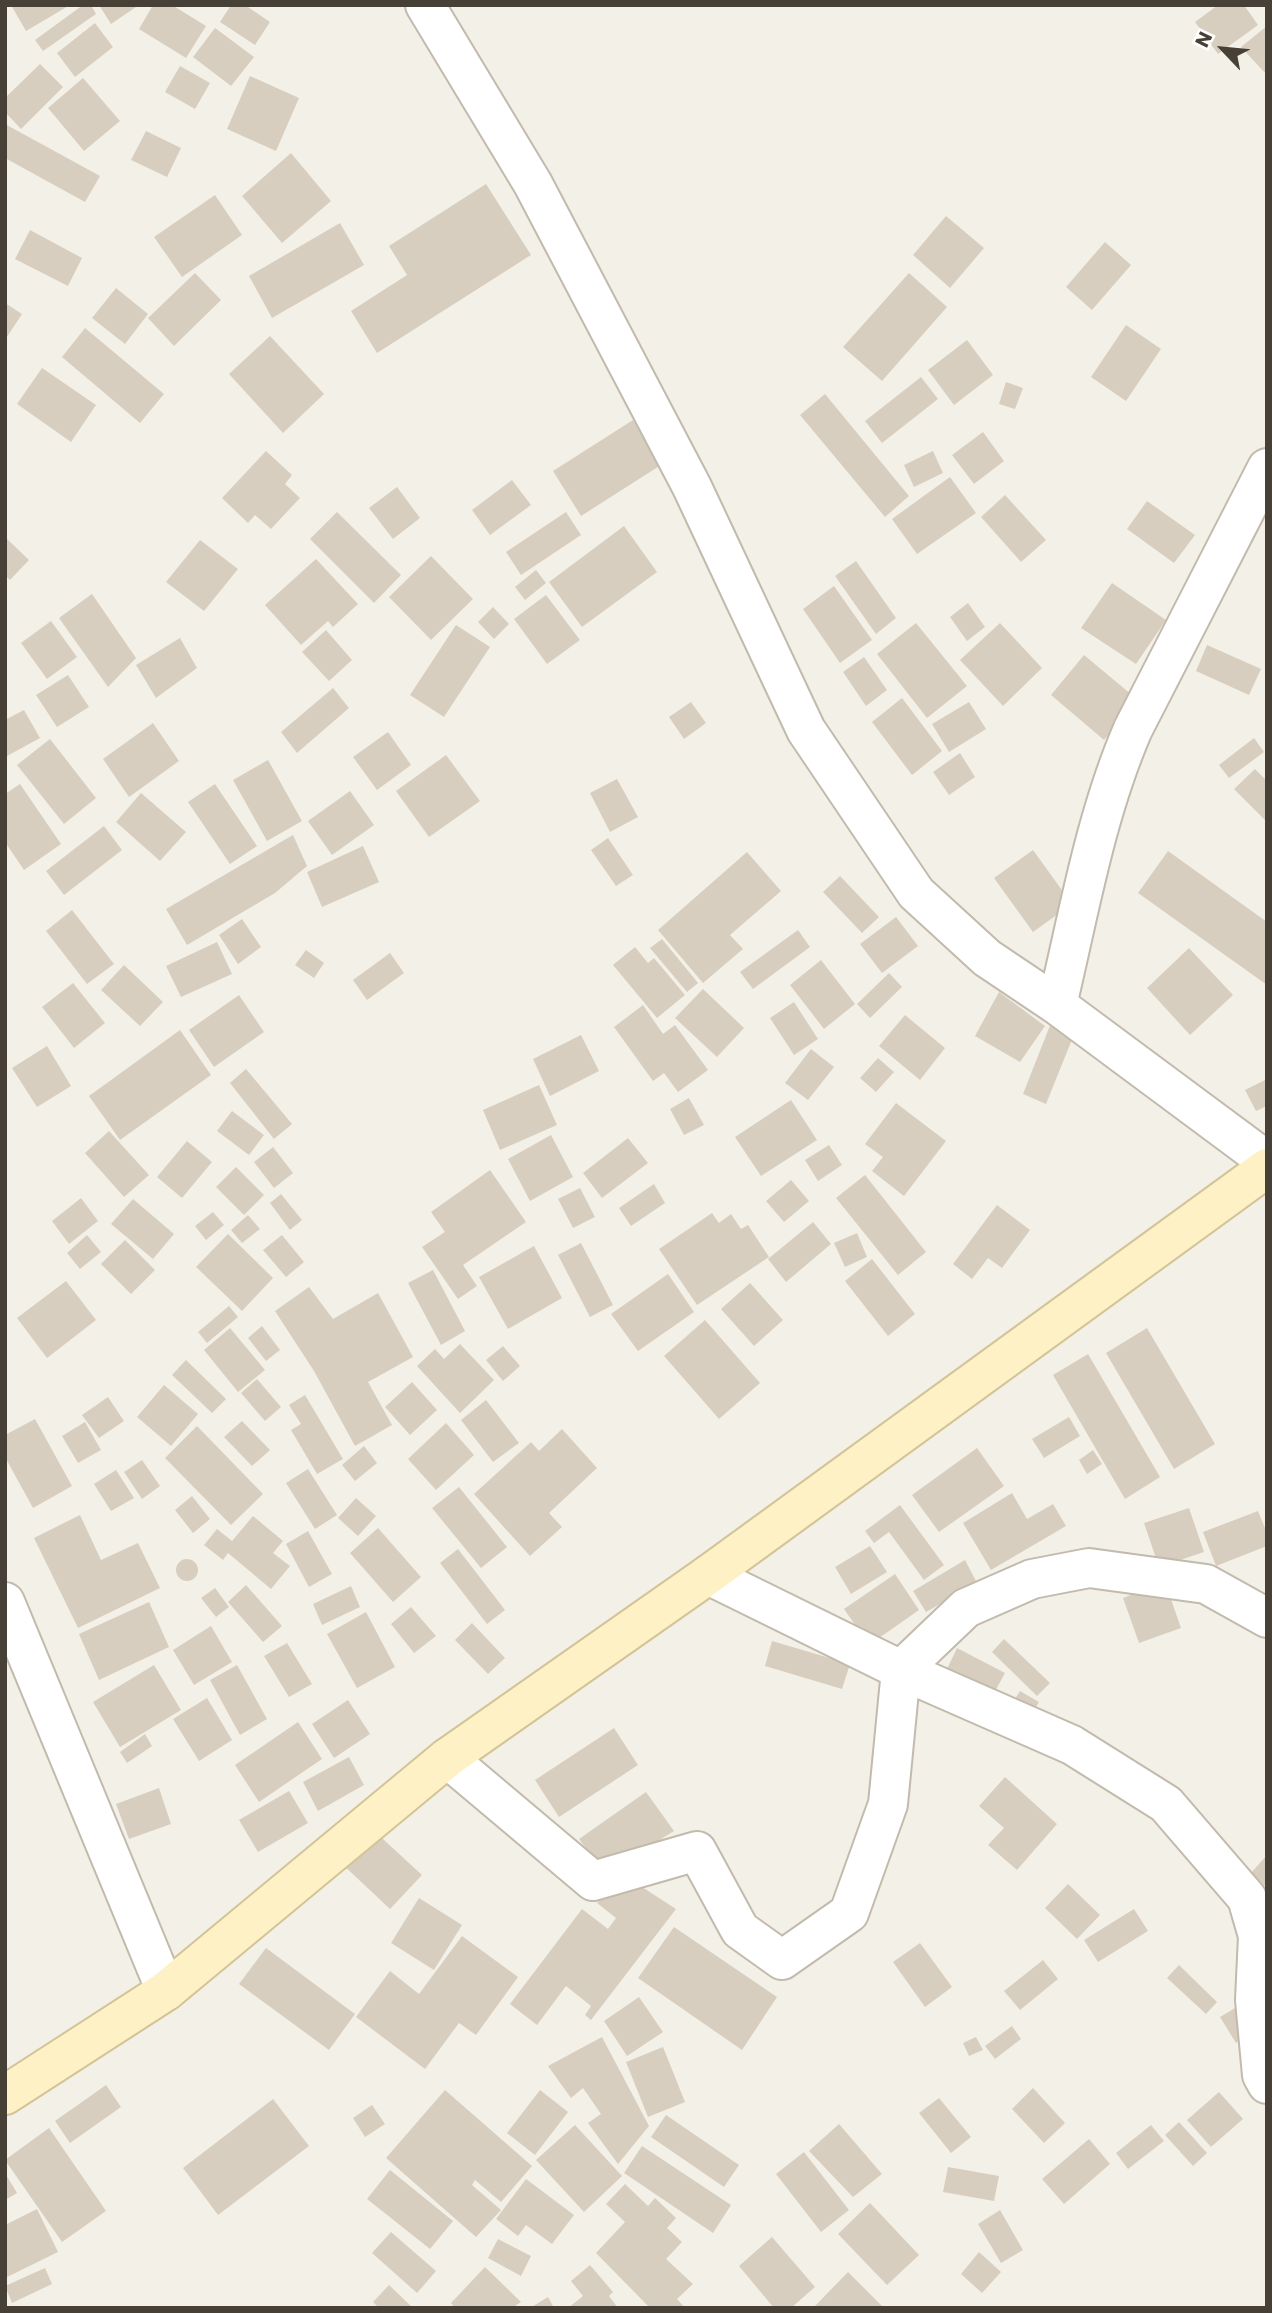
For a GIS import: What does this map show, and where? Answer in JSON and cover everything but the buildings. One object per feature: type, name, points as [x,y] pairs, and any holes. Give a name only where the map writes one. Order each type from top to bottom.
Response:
[{"type":"street","points":[[425,5],[533,184],[692,487],[806,730],[916,893],[987,958],[1057,1005],[1267,1161]]},
{"type":"street","points":[[1057,1005],[1104,806],[1117,766],[1133,729],[1267,468]]},
{"type":"street","points":[[5,2095],[166,1991],[447,1758],[708,1575],[1267,1168]]},
{"type":"street","points":[[447,1758],[593,1881],[697,1852],[740,1930],[782,1960],[849,1913],[888,1804],[901,1670],[966,1608],[1031,1579],[1089,1568],[1206,1584],[1267,1618]]},
{"type":"street","points":[[708,1575],[901,1670],[1072,1745],[1166,1804],[1247,1898],[1258,1936],[1255,2000],[1262,2075],[1267,2084]]},
{"type":"street","points":[[5,1602],[166,1991]]}]
